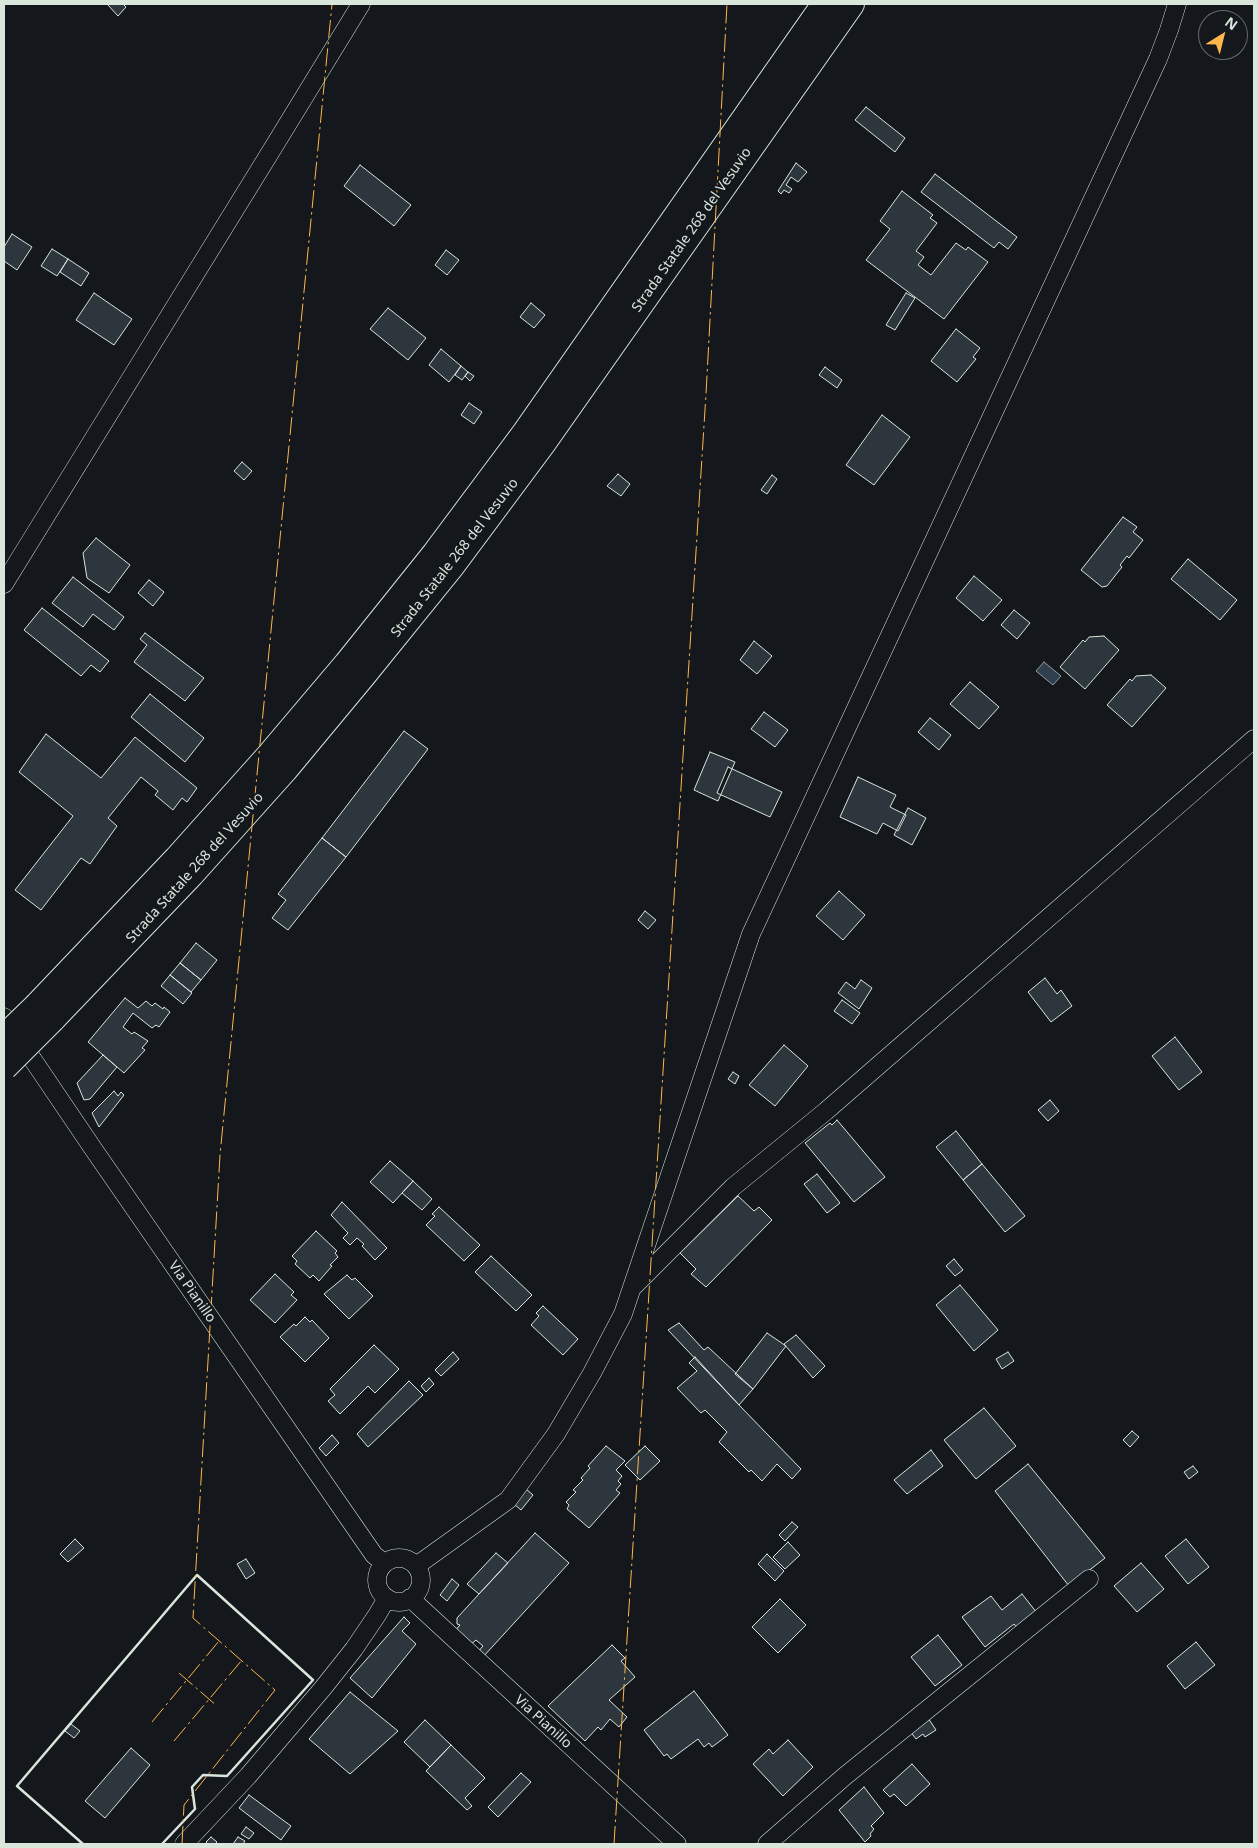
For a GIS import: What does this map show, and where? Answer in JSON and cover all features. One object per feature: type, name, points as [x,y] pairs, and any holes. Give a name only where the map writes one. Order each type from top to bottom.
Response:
[{"type":"highway","name":"Strada Statale 268 del Vesuvio","points":[[4,1067],[45,1012],[347,664],[434,554],[526,432],[825,4]]},
{"type":"highway","name":"Strada Statale 268 del Vesuvio","points":[[4,1038],[45,1012],[178,889],[285,769],[452,565],[548,436],[850,4]]},
{"type":"street","points":[[4,584],[361,4]]},
{"type":"street","points":[[416,1566],[508,1500],[556,1434],[592,1373],[622,1314],[752,934],[1158,59],[1177,4]]},
{"type":"street","points":[[631,1289],[733,1187],[826,1112],[1254,739]]},
{"type":"street","name":"Via Pianillo","points":[[4,1018],[374,1555],[384,1563]]},
{"type":"street","points":[[397,1558],[411,1561],[416,1566],[421,1580],[416,1594],[410,1598],[398,1601],[387,1598],[382,1593],[377,1581],[384,1563],[397,1558]]},
{"type":"street","points":[[767,1844],[845,1776],[1089,1579]]},
{"type":"street","points":[[184,1844],[248,1776],[323,1688],[354,1649],[387,1598]]},
{"type":"street","name":"Via Pianillo","points":[[410,1598],[677,1844]]},
{"type":"water","points":[[1044,662],[1061,676],[1053,685],[1036,671]]},
{"type":"building","points":[[107,4],[123,4],[126,7],[118,16]]},
{"type":"building","points":[[866,107],[905,138],[895,152],[855,120]]},
{"type":"building","points":[[796,163],[807,172],[798,182],[791,177],[786,185],[792,189],[789,193],[784,190],[781,194],[778,191]]},
{"type":"building","points":[[360,165],[411,205],[394,226],[344,186]]},
{"type":"building","points":[[935,174],[1017,237],[1008,249],[999,242],[994,248],[921,192]]},
{"type":"building","points":[[902,191],[933,215],[930,218],[937,223],[916,251],[924,257],[918,265],[931,275],[956,243],[966,250],[968,247],[988,262],[944,319],[866,260],[890,229],[880,221]]},
{"type":"building","points":[[12,234],[32,247],[17,270],[4,261],[4,247]]},
{"type":"building","points":[[52,249],[68,259],[57,276],[41,266]]},
{"type":"building","points":[[446,250],[459,260],[447,275],[435,265]]},
{"type":"building","points":[[68,259],[89,273],[81,286],[60,272]]},
{"type":"building","points":[[94,293],[132,319],[114,345],[76,320]]},
{"type":"building","points":[[906,293],[915,298],[895,330],[886,325]]},
{"type":"building","points":[[531,303],[545,315],[534,328],[520,317]]},
{"type":"building","points":[[388,308],[426,338],[408,360],[370,329]]},
{"type":"building","points":[[956,329],[980,348],[973,357],[976,359],[957,382],[931,361]]},
{"type":"building","points":[[441,349],[461,366],[449,382],[429,365]]},
{"type":"building","points":[[461,366],[468,372],[462,380],[455,375]]},
{"type":"building","points":[[825,367],[842,380],[837,388],[819,375]]},
{"type":"building","points":[[468,372],[474,376],[470,381],[465,376]]},
{"type":"building","points":[[469,403],[482,412],[474,424],[461,415]]},
{"type":"building","points":[[882,415],[910,437],[874,485],[846,465]]},
{"type":"building","points":[[242,462],[252,471],[244,480],[234,471]]},
{"type":"building","points":[[618,474],[630,484],[621,496],[607,486]]},
{"type":"building","points":[[772,475],[777,479],[767,494],[761,490]]},
{"type":"building","points":[[1123,517],[1137,527],[1133,532],[1143,540],[1129,558],[1127,556],[1120,565],[1122,567],[1107,586],[1102,587],[1081,570]]},
{"type":"building","points":[[96,538],[130,565],[109,593],[87,578],[83,553]]},
{"type":"building","points":[[1188,559],[1237,600],[1220,620],[1171,579]]},
{"type":"building","points":[[974,576],[1002,600],[983,621],[956,598]]},
{"type":"building","points":[[73,577],[124,617],[114,630],[93,614],[83,627],[52,603]]},
{"type":"building","points":[[149,580],[164,592],[153,606],[138,593]]},
{"type":"building","points":[[42,608],[109,661],[100,672],[91,665],[81,676],[24,630]]},
{"type":"building","points":[[1014,610],[1030,623],[1017,639],[1001,625]]},
{"type":"building","points":[[145,633],[204,678],[185,701],[134,662],[147,645],[140,639]]},
{"type":"building","points":[[1104,636],[1119,650],[1085,689],[1060,667],[1083,640],[1085,642],[1089,637]]},
{"type":"building","points":[[754,641],[772,656],[757,674],[740,660]]},
{"type":"building","points":[[1151,675],[1166,688],[1132,727],[1107,705],[1130,679],[1132,681],[1136,676]]},
{"type":"building","points":[[970,682],[999,707],[979,729],[950,704]]},
{"type":"building","points":[[150,694],[204,738],[185,762],[131,717]]},
{"type":"building","points":[[764,712],[788,730],[775,747],[751,729]]},
{"type":"building","points":[[930,718],[951,735],[939,750],[918,732]]},
{"type":"building","points":[[404,731],[428,749],[346,857],[322,838]]},
{"type":"building","points":[[46,734],[101,778],[135,737],[197,788],[187,802],[182,798],[173,810],[155,795],[158,791],[141,777],[108,818],[117,826],[90,864],[81,858],[41,910],[15,890],[73,816],[19,772]]},
{"type":"building","points":[[710,752],[735,762],[718,801],[694,790]]},
{"type":"building","points":[[728,767],[782,792],[770,817],[717,793]]},
{"type":"building","points":[[858,777],[896,795],[890,807],[906,815],[898,831],[883,823],[877,834],[840,817]]},
{"type":"building","points":[[908,808],[926,818],[912,845],[894,835]]},
{"type":"building","points":[[322,838],[346,857],[288,930],[272,918],[286,900],[278,894]]},
{"type":"building","points":[[839,891],[865,915],[843,940],[816,916]]},
{"type":"building","points":[[645,911],[656,920],[648,929],[638,920]]},
{"type":"building","points":[[196,943],[217,960],[201,980],[180,963]]},
{"type":"building","points":[[180,963],[201,980],[191,992],[170,975]]},
{"type":"building","points":[[170,975],[192,993],[183,1004],[161,986]]},
{"type":"building","points":[[1045,978],[1057,994],[1061,990],[1072,1006],[1051,1022],[1028,992]]},
{"type":"building","points":[[861,980],[872,988],[859,1009],[838,993],[846,982],[855,989]]},
{"type":"building","points":[[125,998],[138,1008],[146,1001],[152,1006],[155,1003],[163,1009],[164,1007],[170,1012],[159,1027],[156,1025],[152,1028],[133,1013],[123,1027],[132,1034],[134,1032],[148,1041],[142,1048],[145,1050],[124,1073],[88,1042]]},
{"type":"building","points":[[842,1000],[860,1013],[852,1024],[834,1011]]},
{"type":"building","points":[[1175,1037],[1202,1072],[1179,1090],[1152,1056]]},
{"type":"building","points":[[784,1045],[808,1066],[775,1106],[749,1085]]},
{"type":"building","points":[[103,1055],[117,1067],[90,1099],[84,1100],[77,1083]]},
{"type":"building","points":[[733,1072],[739,1076],[735,1084],[728,1079]]},
{"type":"building","points":[[114,1091],[118,1096],[121,1092],[124,1095],[99,1127],[92,1113]]},
{"type":"building","points":[[1050,1100],[1059,1111],[1048,1121],[1038,1110]]},
{"type":"building","points":[[837,1120],[885,1177],[854,1202],[805,1143],[830,1123],[832,1125]]},
{"type":"building","points":[[956,1131],[982,1164],[963,1180],[936,1147]]},
{"type":"building","points":[[390,1161],[413,1181],[393,1203],[370,1182]]},
{"type":"building","points":[[982,1164],[1025,1216],[1005,1232],[963,1180]]},
{"type":"building","points":[[817,1174],[840,1203],[827,1213],[804,1184]]},
{"type":"building","points":[[413,1181],[432,1199],[422,1210],[402,1193]]},
{"type":"building","points":[[738,1196],[754,1211],[759,1207],[772,1220],[706,1287],[691,1274],[696,1269],[680,1253]]},
{"type":"building","points":[[342,1202],[387,1248],[375,1260],[362,1246],[364,1244],[357,1238],[350,1245],[343,1238],[348,1233],[331,1215]]},
{"type":"building","points":[[439,1207],[480,1245],[464,1261],[426,1225],[435,1216],[432,1214]]},
{"type":"building","points":[[316,1231],[337,1251],[335,1253],[338,1257],[319,1281],[313,1275],[310,1278],[295,1264],[297,1261],[292,1256]]},
{"type":"building","points":[[491,1256],[532,1295],[516,1311],[475,1272]]},
{"type":"building","points":[[954,1259],[963,1270],[955,1276],[946,1266]]},
{"type":"building","points":[[275,1274],[294,1292],[291,1295],[297,1300],[275,1323],[250,1300]]},
{"type":"building","points":[[347,1275],[352,1280],[355,1278],[373,1296],[349,1319],[324,1294]]},
{"type":"building","points":[[960,1285],[998,1330],[974,1351],[936,1305]]},
{"type":"building","points":[[543,1306],[578,1339],[563,1355],[531,1325],[539,1316],[536,1313]]},
{"type":"building","points":[[305,1317],[310,1322],[312,1320],[329,1338],[305,1362],[280,1337]]},
{"type":"building","points":[[679,1323],[704,1350],[708,1347],[753,1389],[739,1405],[668,1330]]},
{"type":"building","points":[[767,1333],[786,1346],[753,1389],[735,1374]]},
{"type":"building","points":[[796,1335],[825,1366],[813,1378],[784,1344]]},
{"type":"building","points":[[374,1345],[399,1369],[375,1393],[368,1386],[340,1414],[328,1401],[335,1395],[330,1389]]},
{"type":"building","points":[[453,1352],[459,1359],[441,1376],[435,1370]]},
{"type":"building","points":[[1008,1352],[1014,1361],[1002,1369],[996,1359]]},
{"type":"building","points":[[695,1357],[801,1469],[792,1479],[777,1464],[762,1481],[751,1470],[749,1472],[719,1442],[727,1432],[705,1410],[701,1413],[677,1388],[697,1371],[689,1363]]},
{"type":"building","points":[[429,1378],[434,1384],[426,1392],[421,1386]]},
{"type":"building","points":[[409,1381],[423,1395],[368,1447],[357,1434]]},
{"type":"building","points":[[984,1408],[1016,1446],[976,1479],[944,1440]]},
{"type":"building","points":[[1132,1431],[1139,1437],[1130,1447],[1123,1440]]},
{"type":"building","points":[[332,1435],[339,1443],[326,1456],[319,1448]]},
{"type":"building","points":[[606,1446],[625,1461],[616,1470],[622,1476],[618,1481],[621,1484],[616,1490],[620,1493],[589,1528],[567,1509],[569,1505],[566,1502],[576,1492],[573,1490],[583,1480],[581,1478],[590,1468],[588,1466]]},
{"type":"building","points":[[645,1446],[660,1461],[640,1480],[625,1465]]},
{"type":"building","points":[[931,1450],[943,1466],[907,1494],[894,1480]]},
{"type":"building","points":[[1028,1464],[1105,1558],[1069,1586],[995,1491]]},
{"type":"building","points":[[1193,1466],[1198,1472],[1189,1479],[1184,1472]]},
{"type":"building","points":[[526,1489],[533,1495],[521,1510],[514,1504]]},
{"type":"building","points":[[792,1522],[798,1527],[785,1541],[779,1535]]},
{"type":"building","points":[[535,1533],[569,1563],[482,1658],[476,1654],[483,1646],[476,1640],[469,1646],[454,1632],[460,1625],[457,1624],[457,1618]]},
{"type":"building","points":[[75,1539],[84,1548],[68,1562],[60,1554]]},
{"type":"building","points":[[1186,1539],[1209,1567],[1188,1584],[1165,1556]]},
{"type":"building","points":[[788,1542],[800,1555],[785,1569],[773,1557]]},
{"type":"building","points":[[496,1553],[508,1563],[479,1594],[467,1584]]},
{"type":"building","points":[[767,1554],[784,1571],[775,1581],[758,1564]]},
{"type":"building","points":[[246,1559],[255,1573],[246,1579],[237,1564]]},
{"type":"building","points":[[1141,1563],[1164,1589],[1137,1612],[1114,1586]]},
{"type":"building","points":[[452,1579],[459,1585],[447,1601],[440,1595]]},
{"type":"building","points":[[1022,1594],[1037,1613],[1018,1629],[1014,1624],[985,1647],[962,1617],[991,1596],[1002,1610]]},
{"type":"building","points":[[780,1599],[806,1625],[778,1653],[752,1627]]},
{"type":"building","points":[[404,1617],[410,1623],[402,1631],[416,1644],[372,1698],[350,1678]]},
{"type":"building","points":[[938,1635],[962,1665],[935,1686],[911,1657]]},
{"type":"building","points":[[1196,1642],[1215,1665],[1185,1689],[1167,1666]]},
{"type":"building","points":[[612,1645],[625,1658],[621,1661],[635,1677],[609,1700],[627,1717],[619,1727],[610,1719],[601,1730],[598,1727],[585,1741],[548,1706]]},
{"type":"building","points":[[694,1691],[728,1735],[712,1747],[709,1743],[704,1747],[698,1739],[671,1759],[667,1754],[664,1756],[644,1730]]},
{"type":"building","points":[[350,1692],[398,1731],[350,1774],[309,1739]]},
{"type":"building","points":[[928,1718],[936,1730],[925,1737],[923,1734],[916,1739],[910,1731]]},
{"type":"building","points":[[425,1720],[451,1745],[430,1767],[404,1742]]},
{"type":"building","points":[[71,1724],[80,1731],[74,1738],[65,1731]]},
{"type":"building","points":[[788,1740],[813,1767],[783,1796],[753,1764],[769,1749],[773,1754]]},
{"type":"building","points":[[451,1745],[485,1778],[465,1798],[472,1806],[467,1810],[426,1771]]},
{"type":"building","points":[[131,1748],[150,1765],[105,1818],[85,1801]]},
{"type":"building","points":[[912,1764],[930,1784],[906,1806],[894,1794],[890,1797],[883,1790]]},
{"type":"building","points":[[521,1773],[531,1782],[498,1817],[488,1807]]},
{"type":"building","points":[[864,1787],[884,1813],[871,1826],[874,1829],[870,1834],[871,1836],[865,1842],[839,1810]]},
{"type":"building","points":[[249,1795],[291,1826],[281,1840],[239,1808]]},
{"type":"building","points":[[246,1827],[254,1833],[249,1839],[241,1834]]},
{"type":"building","points":[[211,1837],[217,1842],[215,1844],[208,1844],[206,1842]]},
{"type":"building","points":[[238,1837],[245,1841],[243,1844],[233,1844]]},
{"type":"wall","points":[[83,1844],[17,1786],[197,1575],[313,1680],[227,1776],[203,1775],[192,1787],[195,1809],[162,1844]]},
{"type":"power","points":[[182,1844],[184,1805],[275,1690],[193,1618],[220,1155],[332,4]]},
{"type":"power","points":[[614,1844],[706,394],[727,4]]},
{"type":"power","points":[[152,1722],[219,1641]]},
{"type":"power","points":[[174,1741],[242,1660]]},
{"type":"power","points":[[179,1673],[217,1706]]}]
